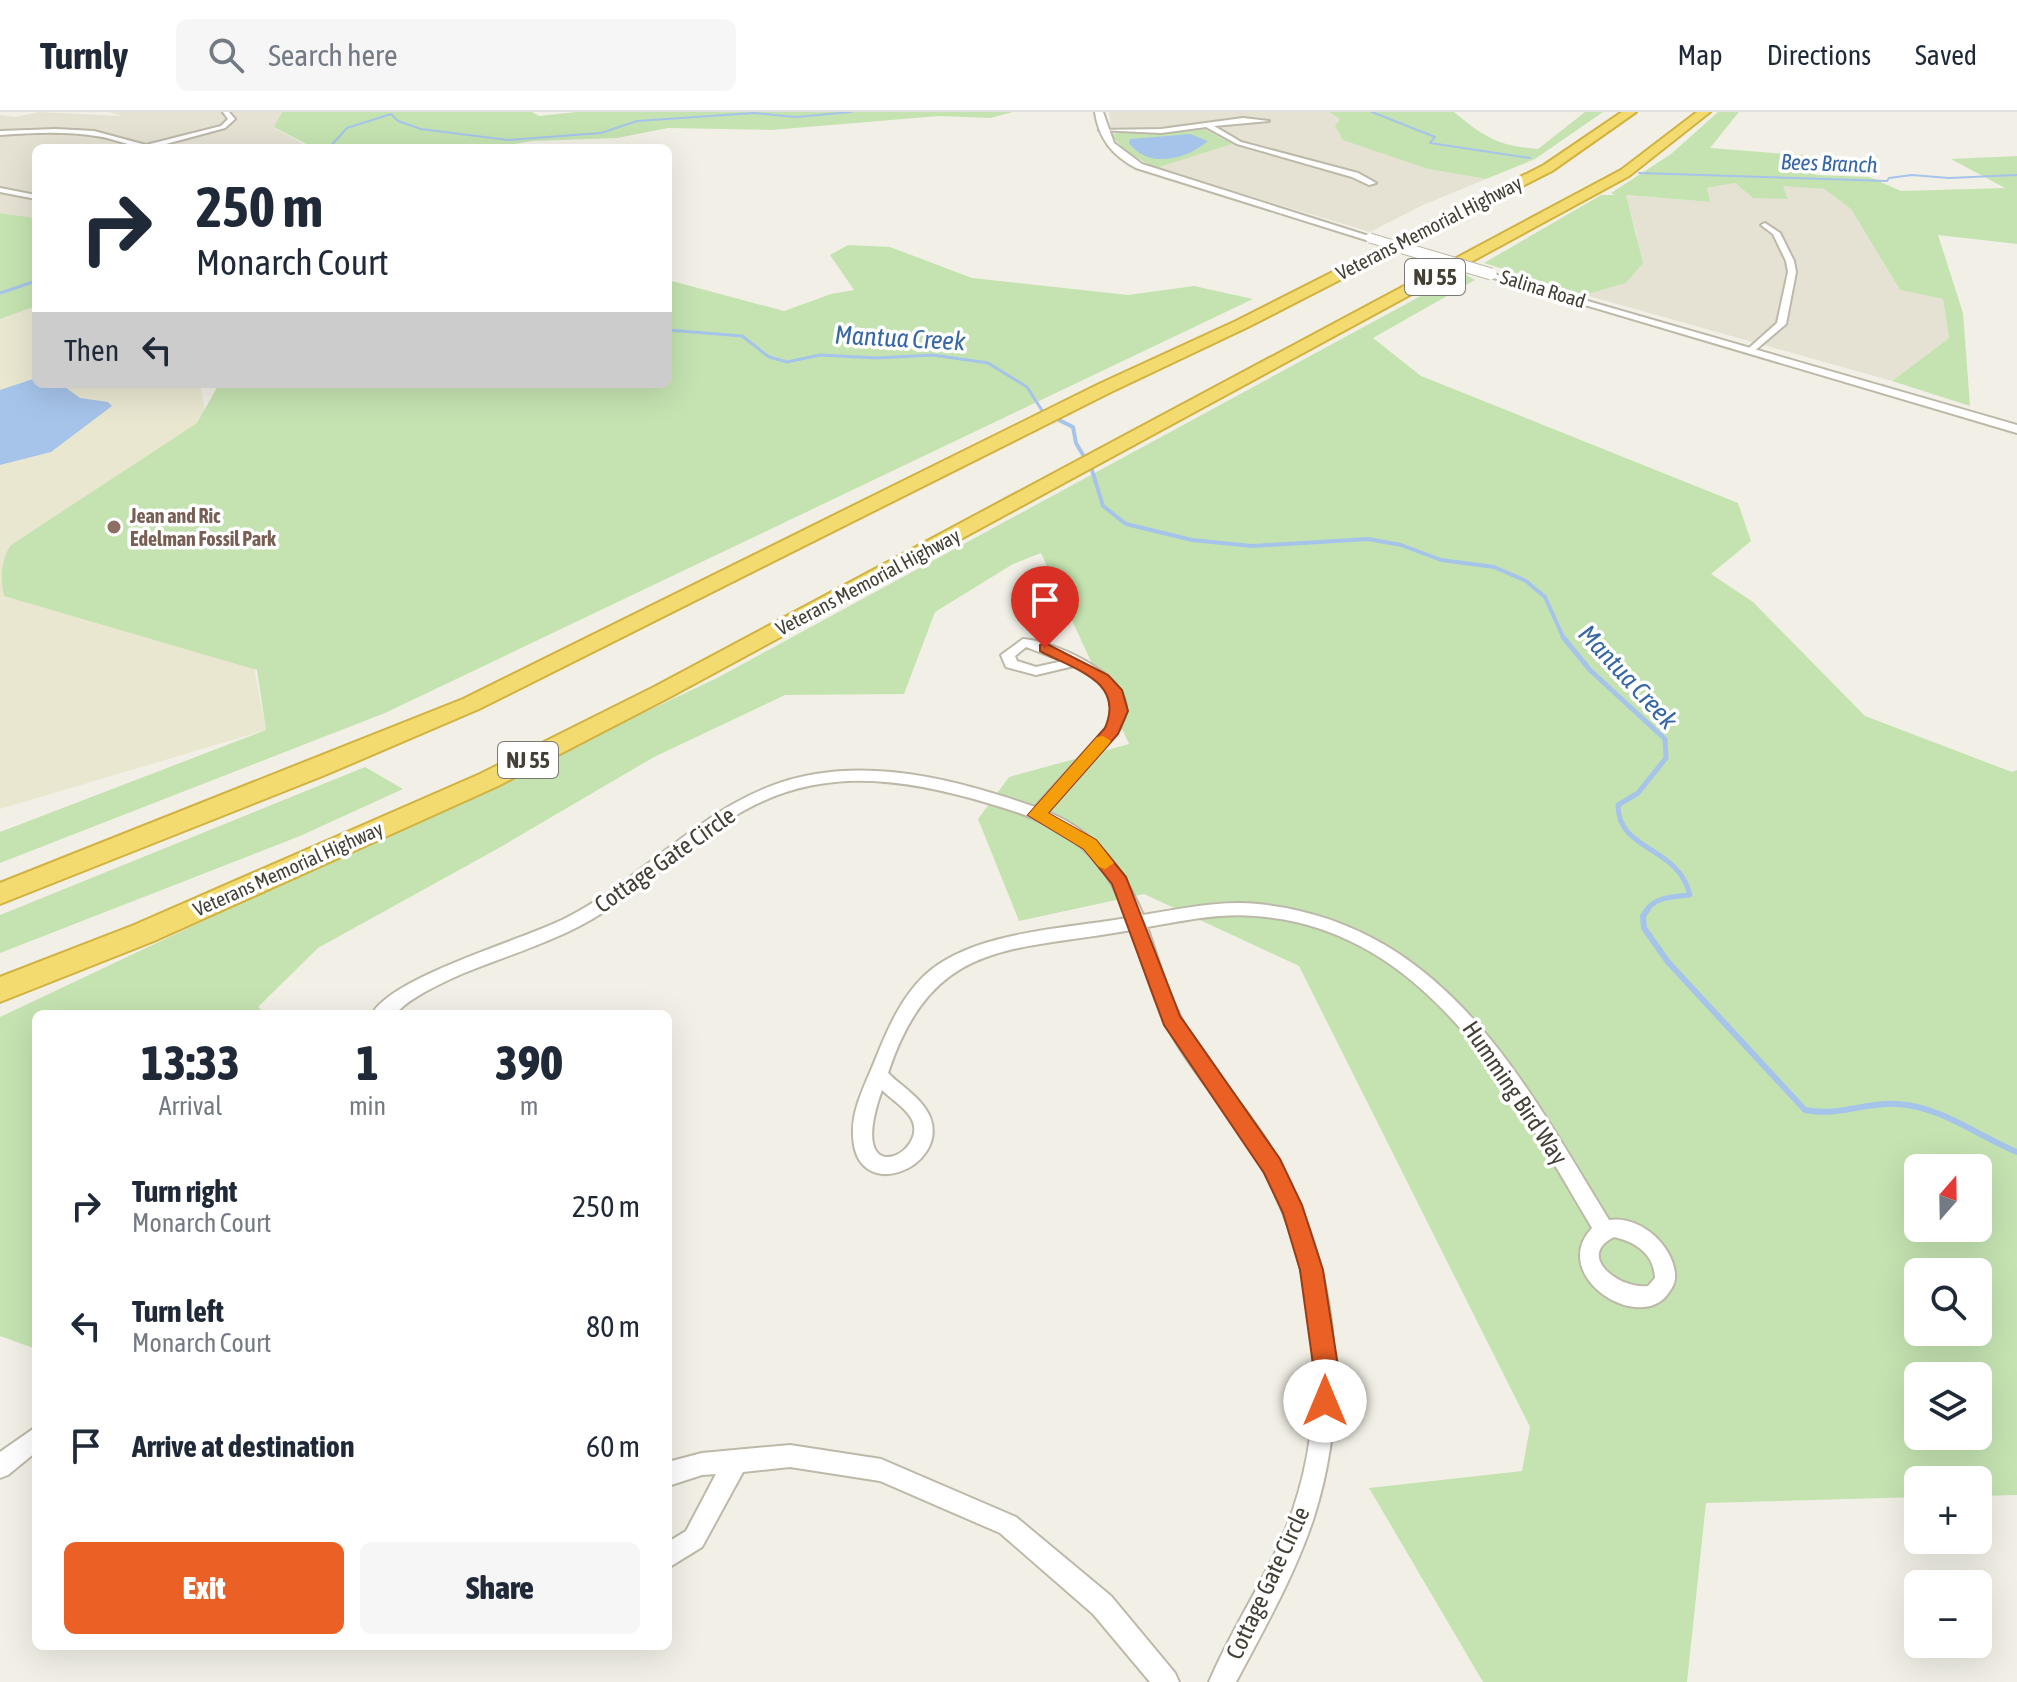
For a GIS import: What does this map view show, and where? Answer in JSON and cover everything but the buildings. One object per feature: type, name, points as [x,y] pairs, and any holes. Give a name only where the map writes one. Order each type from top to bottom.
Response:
[{"type":"highway","name":"Veterans Memorial Highway","points":[[0,894],[471,704],[1105,388],[1242,324],[1548,168],[1630,112]]},
{"type":"highway","name":"Veterans Memorial Highway","points":[[0,990],[144,933],[489,780],[662,692],[1625,173],[1704,112]]},
{"type":"street","points":[[158,144],[223,127],[232,119],[226,112]]},
{"type":"street","points":[[1099,112],[1102,130],[1161,131],[1266,121]]},
{"type":"street","points":[[1207,125],[1239,143],[1355,175],[1372,183]]},
{"type":"street","name":"Salina Road","points":[[1102,130],[1113,149],[1149,170],[2017,429]]},
{"type":"street","points":[[0,133],[83,133],[137,144]]},
{"type":"street","points":[[0,190],[32,196]]},
{"type":"street","points":[[1752,350],[1781,324],[1792,272],[1776,233],[1765,225]]},
{"type":"street","points":[[1037,815],[1118,722],[1120,702],[1115,690],[1076,662]]},
{"type":"street","name":"Cottage Gate Circle","points":[[387,1010],[420,986],[459,967],[570,925],[644,878],[722,817],[751,800],[787,786],[859,773],[895,774],[926,780],[1019,806],[1065,827],[1090,845],[1120,881],[1171,1020],[1272,1166],[1294,1212],[1312,1270],[1326,1366],[1321,1443],[1302,1518],[1222,1682]]},
{"type":"street","name":"Humming Bird Way","points":[[879,1075],[921,1117],[924,1127],[923,1139],[917,1150],[905,1162],[891,1166],[877,1166],[861,1147],[862,1126],[892,1032],[909,1003],[932,978],[960,959],[992,946],[1214,912],[1280,912],[1346,930],[1382,947],[1463,1015],[1507,1073],[1604,1230]]},
{"type":"street","points":[[0,1467],[32,1441]]},
{"type":"street","points":[[672,1473],[702,1464],[790,1456],[881,1470],[1008,1525],[1102,1605],[1166,1682]]},
{"type":"street","points":[[672,1553],[694,1539],[736,1461]]},
{"type":"shaded area","points":[[39,112],[123,116],[109,112],[282,112],[275,128],[303,144],[32,144],[32,217],[0,213],[0,115],[16,117]]},
{"type":"shaded area","points":[[1109,112],[1329,112],[1428,169],[1486,179],[1423,205],[1370,232],[1156,168],[1118,144],[1112,136]]},
{"type":"shaded area","points":[[1735,183],[1753,198],[1788,198],[1782,185],[1824,189],[1851,209],[1900,290],[1943,299],[1949,338],[1892,381],[1585,295],[1626,283],[1637,235],[1625,195],[1709,202],[1707,188]]},
{"type":"shaded area","name":"Jean and Ric Edelman Fossil Park","points":[[32,306],[32,388],[201,388],[266,730],[0,809],[0,317]]},
{"type":"green space","points":[[282,112],[532,112],[539,116],[576,112],[1013,112],[990,118],[939,116],[771,130],[668,128],[617,138],[515,144],[306,144],[274,127]]},
{"type":"green space","points":[[1329,112],[1454,112],[1492,139],[1538,149],[1585,112],[1603,112],[1535,159],[1486,179],[1428,169],[1343,140],[1335,126],[1340,119]]},
{"type":"green space","points":[[1718,112],[1739,112],[1710,148],[1814,156],[1815,166],[1801,168],[1817,175],[1869,177],[1901,191],[2005,188],[1951,159],[2017,156],[2017,244],[1938,235],[1963,313],[1970,406],[1892,381],[1949,338],[1943,299],[1900,290],[1851,209],[1824,189],[1783,186],[1788,199],[1753,198],[1735,183],[1707,188],[1710,202],[1626,195],[1643,263],[1626,283],[1585,295],[1484,263],[1601,195],[1615,195],[1611,193],[1671,154]]},
{"type":"green space","points":[[1202,128],[1232,144],[1156,168],[1128,153],[1112,136],[1119,132]]},
{"type":"green space","points":[[0,213],[32,217],[32,307],[0,319]]},
{"type":"green space","points":[[848,245],[890,247],[972,278],[1128,295],[1194,286],[1253,299],[385,713],[0,863],[0,832],[266,730],[257,670],[4,596],[3,590],[3,563],[11,545],[197,423],[217,388],[672,388],[672,281],[784,311],[831,294],[854,290],[830,255]]},
{"type":"green space","points":[[1463,273],[1475,280],[1373,338],[1421,376],[1738,503],[1751,541],[1711,574],[1753,602],[1865,716],[2012,772],[2017,770],[2017,1495],[1992,1496],[1992,1466],[1904,1466],[1904,1497],[1706,1503],[1687,1682],[1483,1682],[1369,1488],[1522,1471],[1530,1427],[1299,966],[1144,894],[1019,921],[978,819],[1009,777],[1129,744],[1041,553],[1013,564],[935,612],[904,694],[785,695],[654,757],[318,948],[258,1007],[261,1010],[32,1010],[32,1348],[0,1336],[0,1017],[717,678]]},
{"type":"green space","points":[[365,767],[403,789],[300,836],[0,953],[0,915]]},
{"type":"water","points":[[1190,134],[1208,141],[1189,153],[1167,159],[1146,156],[1129,143],[1130,139]]},
{"type":"water","points":[[32,379],[32,388],[66,388],[80,398],[108,402],[112,406],[51,452],[0,465],[0,390]]},
{"type":"waterway","name":"Bees Branch","points":[[333,144],[347,128],[391,114],[398,121],[421,129],[508,140],[601,133],[637,121],[754,113],[796,117],[851,112]]},
{"type":"waterway","name":"Bees Branch","points":[[1372,112],[1435,137],[1430,143],[1530,158]]},
{"type":"waterway","name":"Bees Branch","points":[[1639,173],[1887,181],[1889,178],[1912,175],[1949,178],[2017,175]]},
{"type":"waterway","points":[[0,293],[32,282]]},
{"type":"waterway","name":"Mantua Creek","points":[[672,330],[742,336],[769,357],[787,362],[820,355],[877,358],[933,355],[988,363],[1027,387],[1043,412],[1073,427],[1076,443],[1092,470],[1103,506],[1126,524],[1192,540],[1252,546],[1368,539],[1401,545],[1441,560],[1494,567],[1526,581],[1545,597],[1563,637]]},
{"type":"waterway","name":"Mantua Creek","points":[[1563,637],[1590,670],[1665,739],[1666,758],[1638,793],[1618,805],[1628,832],[1674,866],[1690,895],[1660,900],[1646,911]]},
{"type":"waterway","name":"Mantua Creek","points":[[1648,909],[1643,916],[1644,928],[1668,962],[1805,1110],[1828,1112],[1885,1104],[1913,1106],[1944,1116],[2017,1152]]},
{"type":"slow traffic","points":[[1103,741],[1037,815],[1065,827],[1090,845],[1105,863]]},
{"type":"place","name":"Jean and Ric Edelman Fossil Park","points":[[114,527]]},
{"type":"route","points":[[1045,648],[1102,678],[1115,690],[1120,711],[1118,722],[1112,730],[1037,815],[1065,827],[1090,845],[1120,881],[1171,1020],[1272,1166],[1294,1212],[1312,1270],[1327,1379],[1325,1401]]}]
